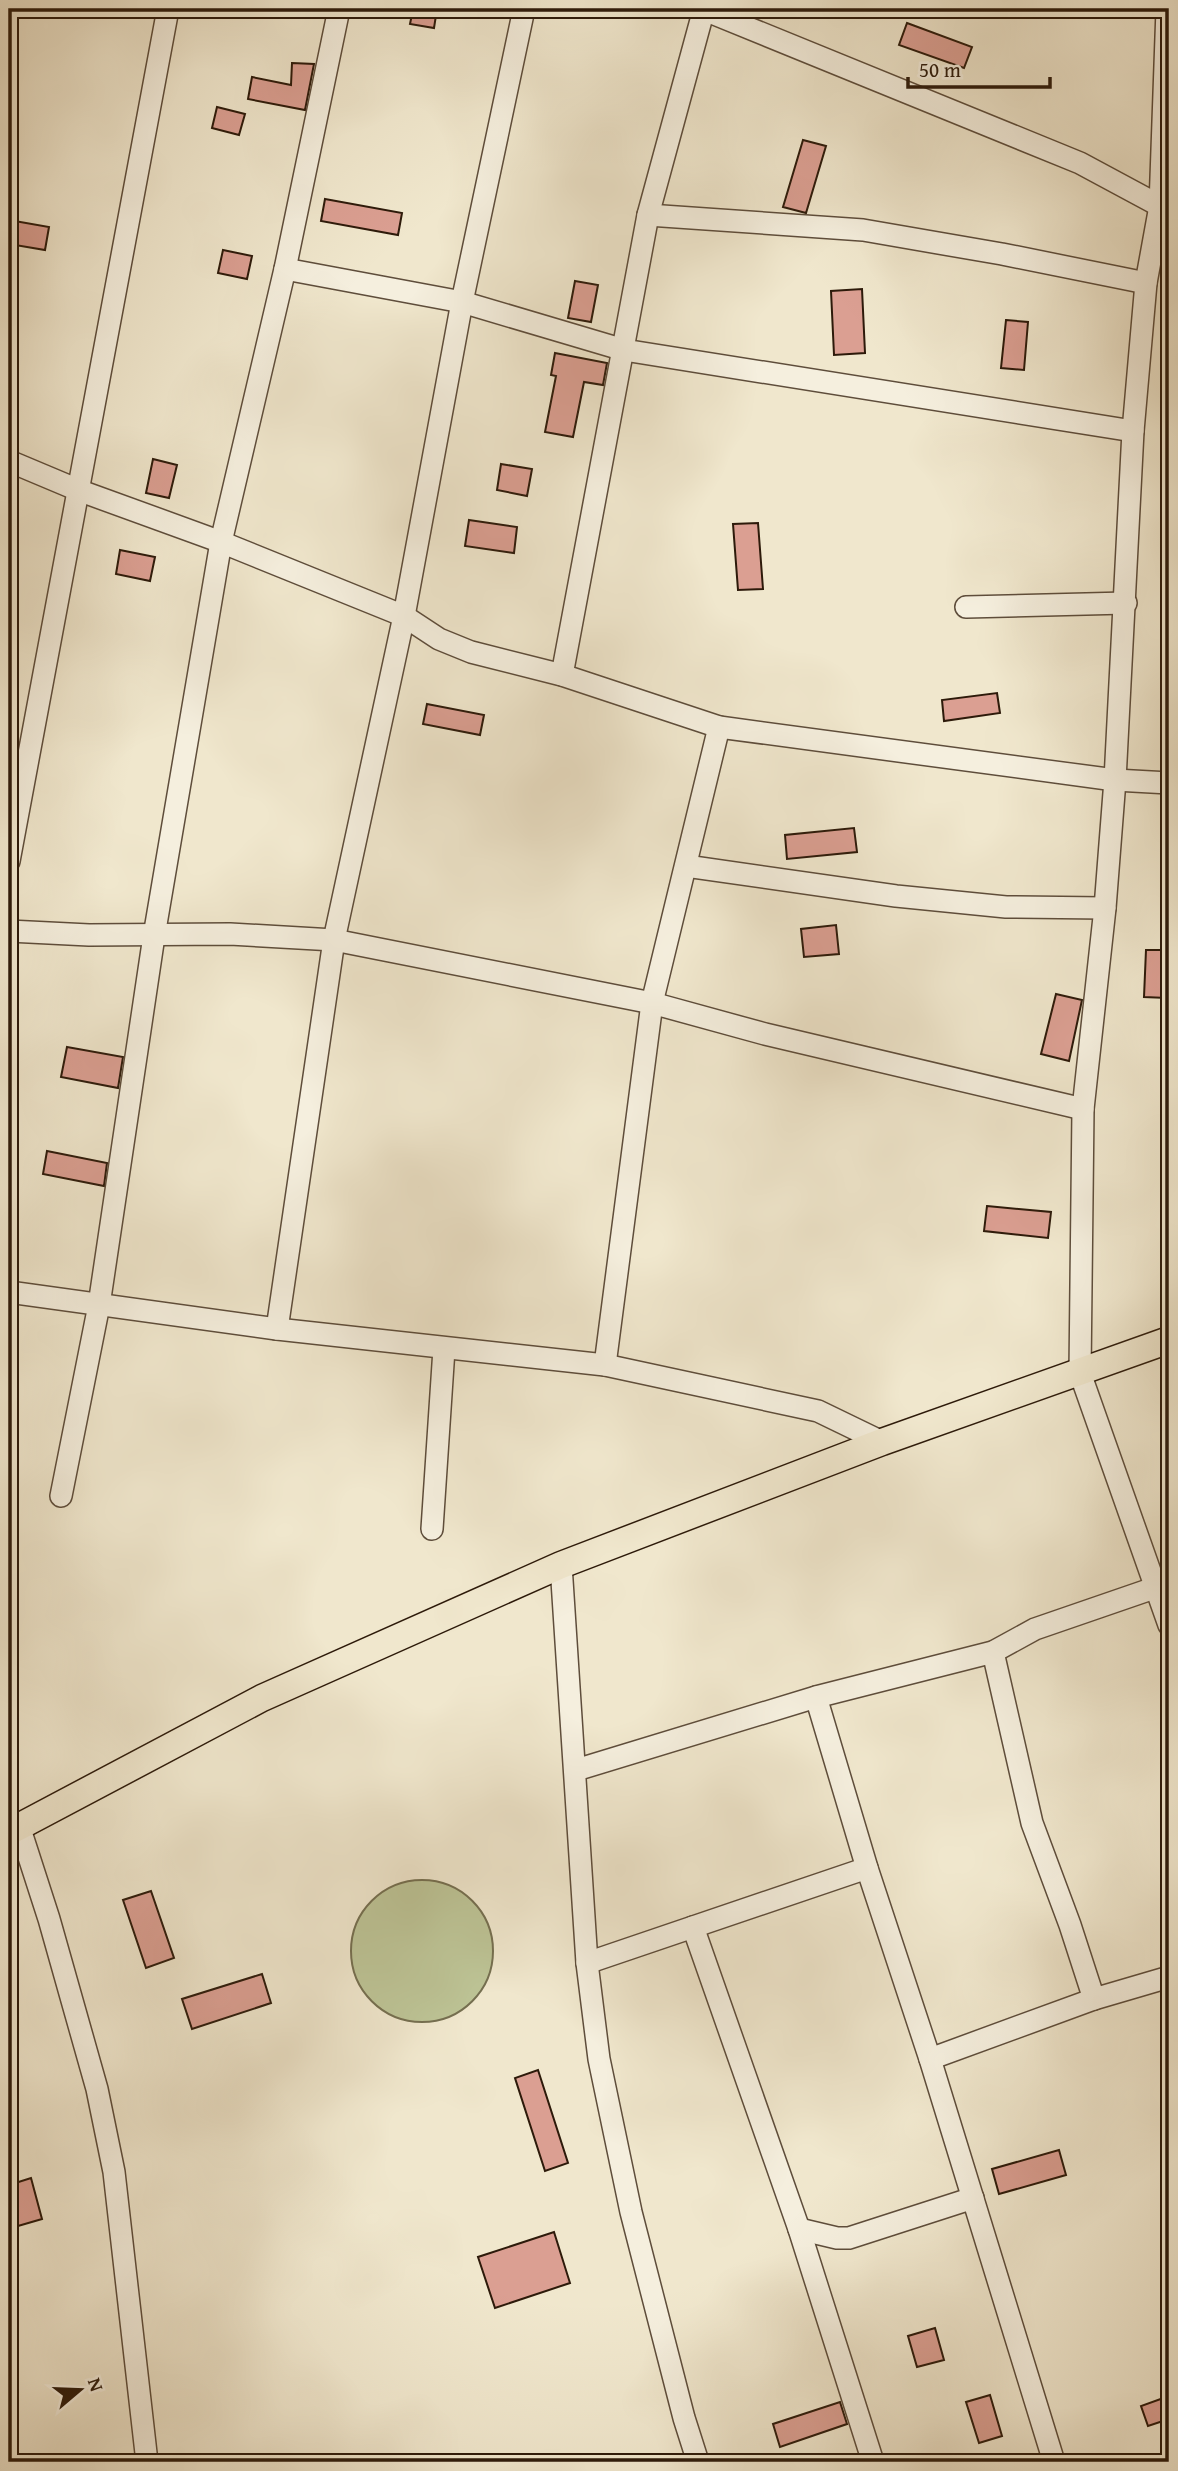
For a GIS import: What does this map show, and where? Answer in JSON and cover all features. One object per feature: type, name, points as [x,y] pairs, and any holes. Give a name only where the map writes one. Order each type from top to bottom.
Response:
[{"type":"main road","points":[[14,1829],[262,1698],[561,1565],[882,1442],[1169,1340]]},
{"type":"street","points":[[9,861],[168,9]]},
{"type":"street","points":[[61,1496],[99,1305],[155,936],[221,542],[285,269],[340,9]]},
{"type":"street","points":[[277,1329],[334,940],[404,616],[462,302],[524,9]]},
{"type":"street","points":[[562,675],[648,215],[703,9],[1080,163],[1165,207]]},
{"type":"street","points":[[1167,9],[1165,207],[1146,283],[1133,431],[1115,780],[1105,908],[1083,1109],[1080,1373],[1169,1625]]},
{"type":"street","points":[[648,215],[863,230],[1146,283]]},
{"type":"street","points":[[285,269],[462,302],[624,350],[1133,431]]},
{"type":"street","points":[[9,461],[404,616],[439,639],[471,652],[562,675],[719,727],[1115,780],[1169,783]]},
{"type":"street","points":[[966,607],[1126,603]]},
{"type":"street","points":[[605,1365],[652,1003],[719,727]]},
{"type":"street","points":[[686,866],[897,896],[1006,907],[1105,908]]},
{"type":"street","points":[[9,931],[155,936],[230,934],[334,940],[652,1003],[765,1034],[1083,1109]]},
{"type":"street","points":[[9,1293],[277,1329],[605,1365],[818,1411],[882,1442]]},
{"type":"street","points":[[432,1530],[444,1349]]},
{"type":"street","points":[[561,1565],[587,1963],[599,2059],[631,2212],[684,2418],[698,2462]]},
{"type":"street","points":[[576,1770],[816,1697],[993,1652],[1035,1629],[1157,1587]]},
{"type":"street","points":[[993,1652],[1032,1823],[1094,1999]]},
{"type":"street","points":[[816,1697],[867,1868],[930,2059],[1054,2462]]},
{"type":"street","points":[[14,1829],[49,1919],[97,2089],[114,2172],[147,2462]]},
{"type":"street","points":[[587,1963],[867,1868]]},
{"type":"street","points":[[693,1927],[799,2229],[873,2462]]},
{"type":"street","points":[[930,2059],[1094,1999],[1169,1977]]},
{"type":"street","points":[[799,2229],[837,2238],[849,2238],[973,2198]]},
{"type":"green space","points":[[422,1880],[449,1886],[472,1901],[487,1924],[493,1951],[487,1978],[472,2001],[449,2016],[422,2022],[395,2016],[372,2001],[357,1978],[351,1951],[357,1924],[372,1901],[395,1886]]},
{"type":"building","points":[[413,9],[437,9],[434,28],[410,24]]},
{"type":"building","points":[[907,23],[972,47],[964,68],[899,45]]},
{"type":"building","points":[[292,63],[314,64],[305,110],[248,99],[252,77],[291,85]]},
{"type":"building","points":[[217,107],[245,114],[239,135],[212,128]]},
{"type":"building","points":[[803,140],[826,146],[806,213],[783,207]]},
{"type":"building","points":[[325,199],[402,213],[398,235],[321,221]]},
{"type":"building","points":[[9,220],[49,227],[45,250],[9,244]]},
{"type":"building","points":[[223,250],[252,256],[247,279],[218,273]]},
{"type":"building","points":[[575,281],[598,285],[591,322],[568,318]]},
{"type":"building","points":[[862,289],[865,353],[834,355],[831,291]]},
{"type":"building","points":[[1006,320],[1028,322],[1024,370],[1001,368]]},
{"type":"building","points":[[555,353],[607,363],[603,385],[584,382],[573,437],[545,432],[556,376],[551,375]]},
{"type":"building","points":[[153,459],[177,465],[169,498],[146,493]]},
{"type":"building","points":[[501,464],[532,469],[527,496],[497,490]]},
{"type":"building","points":[[469,520],[517,527],[514,553],[465,546]]},
{"type":"building","points":[[758,523],[763,589],[738,590],[733,524]]},
{"type":"building","points":[[120,550],[155,557],[150,581],[116,574]]},
{"type":"building","points":[[997,693],[1000,713],[944,721],[942,700]]},
{"type":"building","points":[[427,704],[484,715],[480,735],[423,724]]},
{"type":"building","points":[[854,828],[857,852],[787,859],[785,835]]},
{"type":"building","points":[[836,925],[839,954],[804,957],[801,929]]},
{"type":"building","points":[[1146,950],[1168,950],[1167,998],[1144,997]]},
{"type":"building","points":[[1056,994],[1082,1000],[1069,1061],[1041,1054]]},
{"type":"building","points":[[67,1047],[123,1057],[118,1088],[61,1077]]},
{"type":"building","points":[[47,1151],[107,1163],[104,1186],[43,1174]]},
{"type":"building","points":[[987,1206],[1051,1212],[1048,1238],[984,1231]]},
{"type":"building","points":[[151,1891],[174,1958],[146,1968],[123,1900]]},
{"type":"building","points":[[262,1974],[271,2003],[192,2029],[182,1999]]},
{"type":"building","points":[[538,2070],[568,2163],[545,2171],[515,2078]]},
{"type":"building","points":[[1059,2150],[1066,2175],[999,2194],[992,2169]]},
{"type":"building","points":[[31,2178],[42,2219],[18,2226],[9,2196],[9,2185]]},
{"type":"building","points":[[554,2232],[570,2283],[495,2308],[478,2257]]},
{"type":"building","points":[[935,2328],[944,2360],[917,2367],[908,2336]]},
{"type":"building","points":[[990,2395],[1002,2436],[979,2443],[966,2402]]},
{"type":"building","points":[[1169,2396],[1169,2419],[1148,2426],[1141,2406]]},
{"type":"building","points":[[840,2402],[847,2424],[780,2447],[773,2424]]}]
